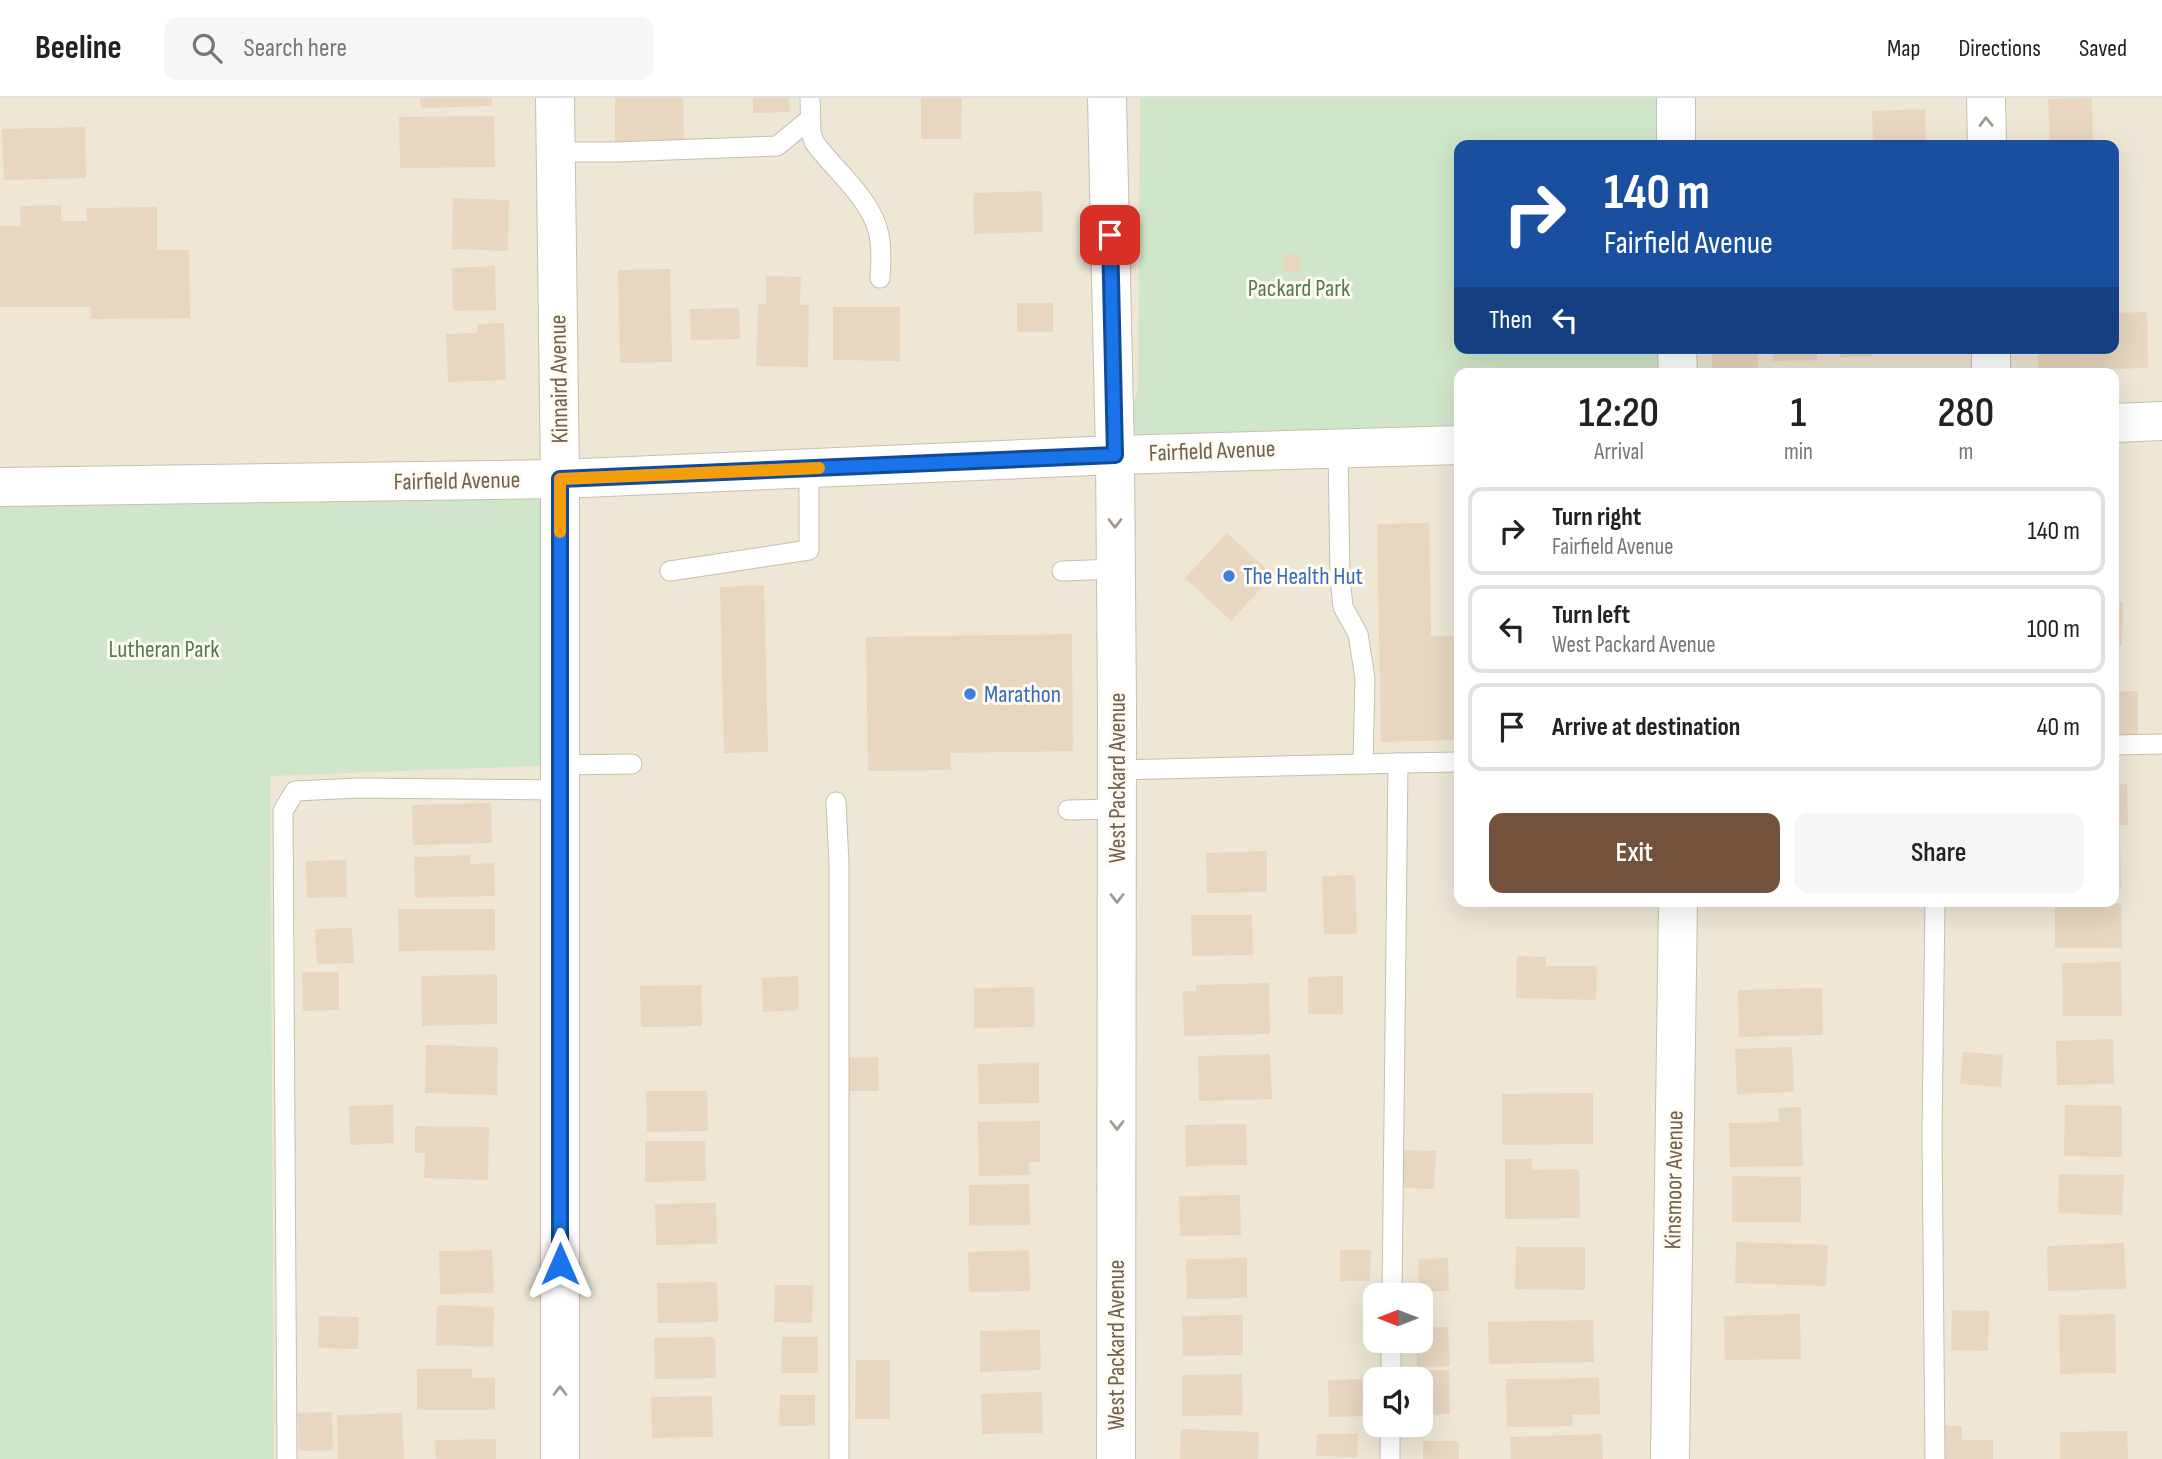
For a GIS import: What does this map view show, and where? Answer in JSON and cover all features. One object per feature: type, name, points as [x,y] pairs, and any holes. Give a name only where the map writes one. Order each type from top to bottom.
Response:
[{"type":"street","name":"Kinnaird Avenue","points":[[555,98],[560,479],[560,1459]]},
{"type":"street","name":"West Packard Avenue","points":[[1107,98],[1115,455],[1118,808],[1116,1459]]},
{"type":"street","points":[[1676,98],[1676,140]]},
{"type":"street","points":[[1986,98],[1987,140]]},
{"type":"street","points":[[2119,423],[2162,421]]},
{"type":"street","name":"Fairfield Avenue","points":[[0,487],[560,479],[1115,455],[1454,445]]},
{"type":"street","name":"Kinsmoor Avenue","points":[[1670,1459],[1678,907]]},
{"type":"lane","points":[[810,98],[814,142],[863,201],[875,221],[881,256],[880,278]]},
{"type":"lane","points":[[556,152],[777,146],[810,119]]},
{"type":"lane","points":[[1338,448],[1339,578],[1343,607],[1359,634],[1365,678],[1363,764]]},
{"type":"lane","points":[[670,571],[809,550],[809,468]]},
{"type":"lane","points":[[1062,570],[1116,569]]},
{"type":"lane","points":[[2119,745],[2162,744]]},
{"type":"lane","points":[[1117,770],[1454,762]]},
{"type":"lane","points":[[1392,1283],[1398,763]]},
{"type":"lane","points":[[287,1459],[283,811],[295,791],[560,778],[632,764]]},
{"type":"lane","points":[[835,802],[839,864],[839,1459]]},
{"type":"lane","points":[[1068,810],[1118,808]]},
{"type":"lane","points":[[1935,907],[1932,1133],[1935,1459]]},
{"type":"lane","points":[[1390,1437],[1390,1459]]},
{"type":"shaded area","points":[[0,98],[2162,98],[2162,1459],[0,1459]]},
{"type":"green space","name":"Packard Park","points":[[1140,98],[1676,98],[1676,140],[1454,140],[1454,354],[1677,354],[1678,368],[1454,368],[1454,445],[1115,455],[1138,390]]},
{"type":"green space","name":"Lutheran Park","points":[[560,479],[560,765],[270,776],[274,1459],[0,1459],[0,487]]},
{"type":"building","points":[[420,98],[492,98],[492,106],[421,108]]},
{"type":"building","points":[[615,98],[683,98],[684,140],[615,141]]},
{"type":"building","points":[[753,98],[789,98],[790,112],[753,113]]},
{"type":"building","points":[[921,98],[962,98],[961,139],[921,139]]},
{"type":"building","points":[[2092,98],[2093,140],[2050,140],[2048,99]]},
{"type":"building","points":[[1925,109],[1926,140],[1873,140],[1872,111]]},
{"type":"building","points":[[494,116],[495,167],[400,168],[399,117]]},
{"type":"building","points":[[85,127],[86,178],[4,180],[2,129]]},
{"type":"building","points":[[1042,191],[1043,232],[974,234],[973,193]]},
{"type":"building","points":[[453,198],[509,200],[508,251],[452,249]]},
{"type":"building","points":[[61,205],[61,221],[87,221],[86,208],[157,207],[157,250],[189,250],[190,318],[91,319],[91,307],[0,307],[0,226],[21,226],[20,206]]},
{"type":"building","points":[[1283,254],[1300,254],[1300,272],[1283,272]]},
{"type":"building","points":[[495,266],[496,310],[453,311],[452,268]]},
{"type":"building","points":[[670,269],[672,362],[620,363],[618,270]]},
{"type":"building","points":[[766,276],[801,277],[800,305],[809,305],[808,367],[756,366],[758,304],[766,304]]},
{"type":"building","points":[[1017,303],[1053,303],[1053,332],[1017,332]]},
{"type":"building","points":[[833,307],[900,307],[900,361],[833,360]]},
{"type":"building","points":[[739,308],[740,339],[691,340],[690,309]]},
{"type":"building","points":[[2147,312],[2148,368],[2038,368],[2038,354],[2119,354],[2119,313]]},
{"type":"building","points":[[504,323],[506,380],[448,382],[446,334],[477,333],[477,324]]},
{"type":"building","points":[[1712,354],[1758,354],[1758,368],[1712,368]]},
{"type":"building","points":[[1773,354],[1817,354],[1817,360],[1773,361]]},
{"type":"building","points":[[1840,354],[1873,354],[1873,356],[1840,357]]},
{"type":"building","points":[[1429,523],[1431,636],[1454,636],[1454,740],[1381,742],[1377,524]]},
{"type":"building","name":"The Health Hut","points":[[1227,533],[1273,575],[1231,621],[1185,578]]},
{"type":"building","points":[[764,585],[768,752],[724,753],[720,587]]},
{"type":"building","points":[[2119,602],[2123,602],[2122,646],[2119,646]]},
{"type":"building","name":"Marathon","points":[[1072,634],[1073,751],[950,753],[951,770],[868,771],[866,637]]},
{"type":"building","points":[[2138,691],[2138,735],[2119,735],[2119,692]]},
{"type":"building","points":[[2127,784],[2128,825],[2119,826],[2119,785]]},
{"type":"building","points":[[491,803],[492,843],[413,845],[412,805]]},
{"type":"building","points":[[2119,839],[2120,839],[2119,889]]},
{"type":"building","points":[[1267,851],[1267,892],[1207,893],[1206,853]]},
{"type":"building","points":[[470,855],[470,864],[494,863],[495,896],[415,898],[414,857]]},
{"type":"building","points":[[346,860],[347,897],[307,898],[306,861]]},
{"type":"building","points":[[1355,875],[1357,934],[1324,934],[1322,876]]},
{"type":"building","points":[[2121,903],[2122,948],[2055,948],[2055,907],[2119,907]]},
{"type":"building","points":[[398,909],[495,909],[495,950],[399,951]]},
{"type":"building","points":[[1191,915],[1252,915],[1253,955],[1192,956]]},
{"type":"building","points":[[352,928],[354,963],[317,964],[315,929]]},
{"type":"building","points":[[1517,956],[1546,957],[1546,966],[1597,966],[1596,1000],[1516,998]]},
{"type":"building","points":[[2121,962],[2122,1016],[2063,1016],[2062,963]]},
{"type":"building","points":[[302,972],[339,972],[339,1010],[303,1011]]},
{"type":"building","points":[[497,974],[497,1024],[422,1026],[421,976]]},
{"type":"building","points":[[798,976],[799,1010],[763,1012],[762,978]]},
{"type":"building","points":[[1343,976],[1343,1014],[1308,1014],[1308,977]]},
{"type":"building","points":[[1269,983],[1270,1034],[1184,1036],[1183,991],[1196,991],[1196,985]]},
{"type":"building","points":[[701,985],[702,1026],[641,1027],[640,986]]},
{"type":"building","points":[[1034,987],[1035,1027],[974,1028],[974,988]]},
{"type":"building","points":[[1822,988],[1823,1035],[1739,1037],[1738,990]]},
{"type":"building","points":[[2113,1039],[2114,1084],[2057,1085],[2056,1041]]},
{"type":"building","points":[[426,1045],[498,1047],[497,1095],[425,1093]]},
{"type":"building","points":[[1792,1047],[1794,1092],[1737,1094],[1735,1049]]},
{"type":"building","points":[[1963,1052],[2003,1055],[2001,1087],[1960,1084]]},
{"type":"building","points":[[1270,1054],[1272,1099],[1199,1101],[1198,1056]]},
{"type":"building","points":[[878,1057],[879,1091],[847,1091],[847,1058]]},
{"type":"building","points":[[1039,1062],[1039,1103],[979,1104],[978,1064]]},
{"type":"building","points":[[646,1091],[707,1091],[708,1131],[647,1132]]},
{"type":"building","points":[[1593,1093],[1593,1144],[1502,1145],[1502,1094]]},
{"type":"building","points":[[393,1105],[394,1143],[350,1145],[349,1106]]},
{"type":"building","points":[[2065,1105],[2122,1106],[2122,1157],[2064,1156]]},
{"type":"building","points":[[1801,1107],[1803,1166],[1730,1167],[1729,1123],[1779,1122],[1778,1108]]},
{"type":"building","points":[[1040,1121],[1040,1162],[1029,1162],[1029,1175],[979,1176],[978,1122]]},
{"type":"building","points":[[1246,1124],[1247,1165],[1186,1166],[1185,1125]]},
{"type":"building","points":[[415,1126],[489,1127],[488,1180],[424,1178],[425,1153],[415,1153]]},
{"type":"building","points":[[645,1141],[705,1141],[706,1181],[645,1182]]},
{"type":"building","points":[[1404,1150],[1436,1151],[1434,1189],[1403,1188]]},
{"type":"building","points":[[1505,1159],[1532,1159],[1532,1170],[1579,1169],[1580,1218],[1505,1219]]},
{"type":"building","points":[[2059,1174],[2124,1175],[2122,1215],[2058,1213]]},
{"type":"building","points":[[1732,1176],[1801,1177],[1801,1222],[1732,1222]]},
{"type":"building","points":[[1029,1184],[1030,1225],[969,1226],[969,1185]]},
{"type":"building","points":[[1240,1195],[1241,1235],[1180,1236],[1179,1196]]},
{"type":"building","points":[[716,1203],[717,1244],[656,1245],[655,1204]]},
{"type":"building","points":[[1736,1242],[1828,1245],[1826,1286],[1735,1283]]},
{"type":"building","points":[[2124,1243],[2126,1289],[2048,1291],[2047,1246]]},
{"type":"building","points":[[1516,1247],[1585,1247],[1585,1290],[1515,1289]]},
{"type":"building","points":[[492,1250],[494,1293],[440,1294],[439,1251]]},
{"type":"building","points":[[1029,1250],[1030,1291],[969,1292],[968,1252]]},
{"type":"building","points":[[1340,1250],[1371,1250],[1370,1281],[1340,1281]]},
{"type":"building","points":[[1247,1258],[1247,1298],[1187,1299],[1186,1259]]},
{"type":"building","points":[[1448,1258],[1449,1291],[1433,1291],[1433,1283],[1419,1283],[1418,1259]]},
{"type":"building","points":[[717,1282],[718,1322],[658,1323],[657,1283]]},
{"type":"building","points":[[775,1285],[813,1285],[812,1323],[774,1322]]},
{"type":"building","points":[[437,1305],[494,1307],[493,1347],[436,1345]]},
{"type":"building","points":[[1952,1310],[1989,1311],[1988,1351],[1951,1350]]},
{"type":"building","points":[[1800,1314],[1801,1359],[1725,1360],[1724,1316]]},
{"type":"building","points":[[2115,1314],[2116,1373],[2060,1374],[2059,1315]]},
{"type":"building","points":[[1243,1315],[1243,1355],[1183,1356],[1182,1316]]},
{"type":"building","points":[[319,1316],[359,1317],[358,1349],[318,1348]]},
{"type":"building","points":[[1593,1320],[1594,1362],[1489,1364],[1488,1322]]},
{"type":"building","points":[[1448,1327],[1450,1366],[1417,1367],[1416,1353],[1433,1353],[1433,1328]]},
{"type":"building","points":[[1040,1330],[1041,1370],[980,1372],[980,1331]]},
{"type":"building","points":[[715,1337],[716,1378],[655,1379],[654,1338]]},
{"type":"building","points":[[782,1337],[818,1337],[818,1373],[781,1373]]},
{"type":"building","points":[[856,1360],[890,1360],[890,1419],[855,1419]]},
{"type":"building","points":[[417,1369],[472,1369],[472,1378],[495,1378],[495,1410],[417,1410]]},
{"type":"building","points":[[1433,1370],[1449,1370],[1450,1414],[1433,1414]]},
{"type":"building","points":[[1242,1374],[1243,1415],[1182,1416],[1182,1375]]},
{"type":"building","points":[[1599,1378],[1600,1414],[1572,1415],[1573,1426],[1507,1427],[1506,1379]]},
{"type":"building","points":[[1363,1379],[1363,1416],[1329,1417],[1328,1380]]},
{"type":"building","points":[[1042,1392],[1043,1433],[982,1434],[981,1394]]},
{"type":"building","points":[[780,1395],[815,1395],[815,1426],[779,1426]]},
{"type":"building","points":[[712,1396],[713,1437],[652,1438],[651,1397]]},
{"type":"building","points":[[332,1412],[333,1450],[299,1451],[298,1413]]},
{"type":"building","points":[[402,1413],[404,1459],[338,1459],[337,1415]]},
{"type":"building","points":[[1943,1426],[1962,1426],[1962,1440],[1993,1440],[1993,1459],[1943,1459]]},
{"type":"building","points":[[1181,1429],[1259,1432],[1258,1459],[1180,1459]]},
{"type":"building","points":[[2127,1431],[2128,1459],[2060,1459],[2060,1432]]},
{"type":"building","points":[[1317,1434],[1358,1434],[1357,1457],[1316,1456]]},
{"type":"building","points":[[1602,1434],[1603,1459],[1511,1459],[1510,1437]]},
{"type":"building","points":[[496,1439],[496,1459],[436,1459],[435,1440]]},
{"type":"building","points":[[1423,1441],[1459,1441],[1459,1459],[1423,1459]]},
{"type":"slow traffic","points":[[560,532],[560,479],[819,468]]},
{"type":"place","name":"The Health Hut","points":[[1229,576]]},
{"type":"place","name":"Marathon","points":[[970,694]]},
{"type":"route","points":[[560,1264],[560,479],[1115,455],[1110,235]]}]
